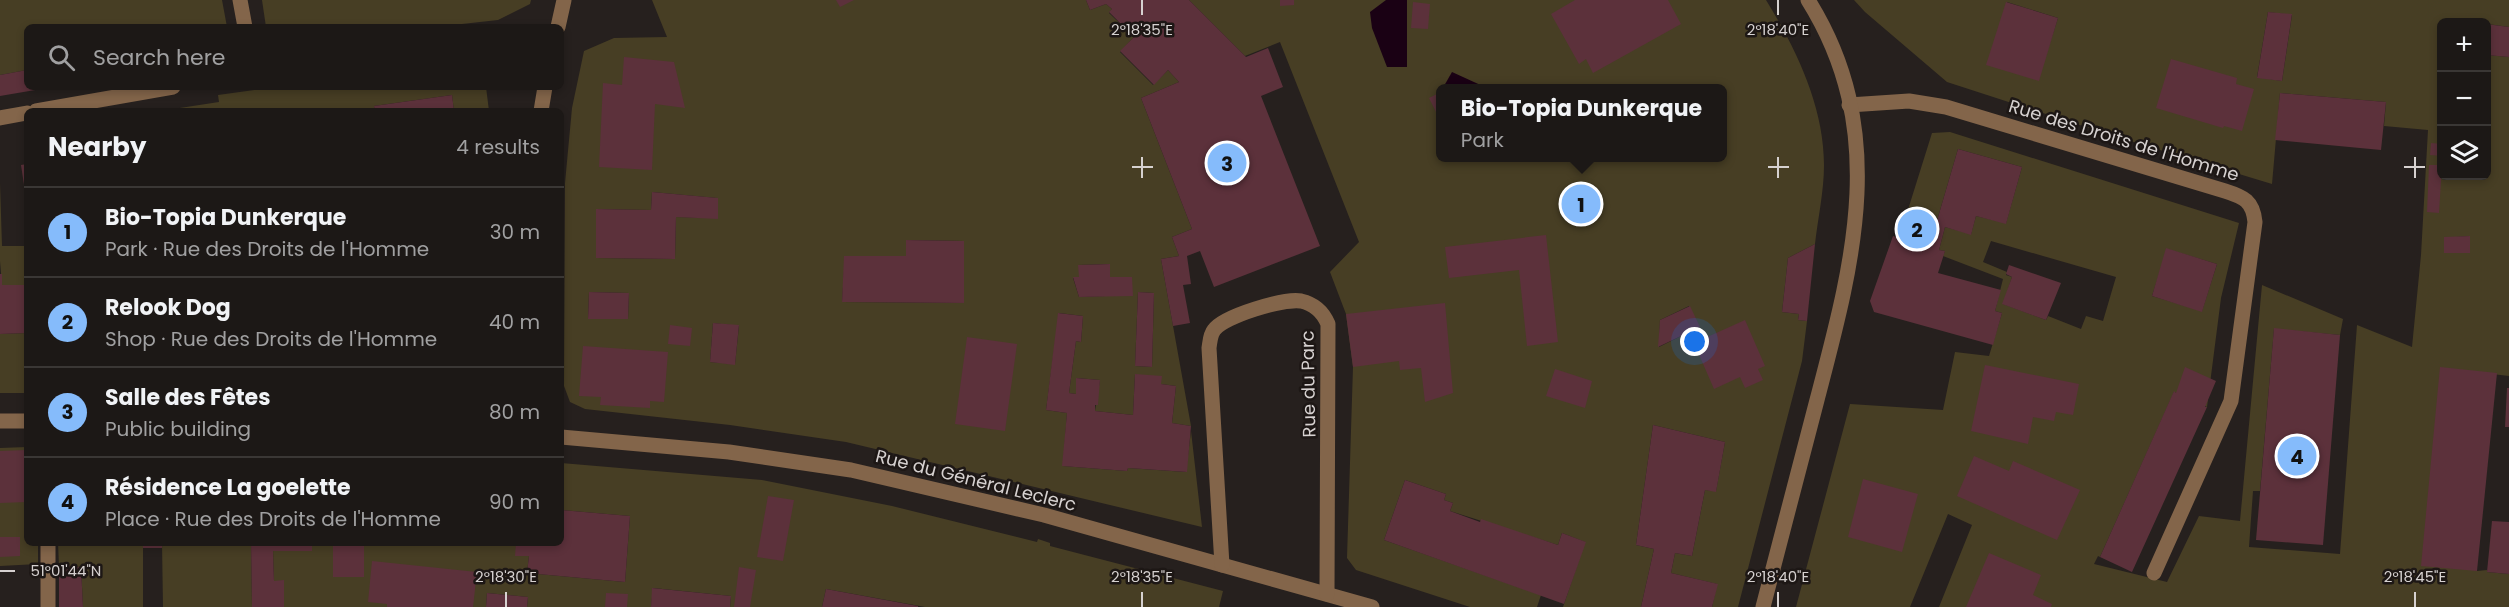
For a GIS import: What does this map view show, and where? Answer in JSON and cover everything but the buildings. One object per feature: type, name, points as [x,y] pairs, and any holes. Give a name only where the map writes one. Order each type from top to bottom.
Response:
[{"type":"street","points":[[240,0],[244,24]]},
{"type":"street","points":[[559,24],[564,0]]},
{"type":"street","points":[[1763,607],[1840,312],[1852,255],[1856,220],[1858,163],[1850,105],[1837,57],[1808,0]]},
{"type":"street","points":[[53,108],[156,90]]},
{"type":"street","points":[[542,108],[544,90]]},
{"type":"street","name":"Rue des Droits de l'Homme","points":[[1850,105],[1910,101],[1946,107],[2234,194],[2249,202],[2255,222],[2234,390],[2228,412],[2154,573]]},
{"type":"street","points":[[0,118],[24,114]]},
{"type":"street","name":"Rue du Parc","points":[[1222,565],[1210,338],[1214,330],[1233,317],[1286,301],[1299,301],[1318,309],[1328,324],[1327,594]]},
{"type":"street","points":[[0,421],[24,421]]},
{"type":"street","name":"Rue du Général Leclerc","points":[[564,437],[729,452],[851,470],[1021,509],[1372,607]]},
{"type":"street","points":[[48,546],[48,607]]},
{"type":"shaded area","points":[[0,0],[222,0],[226,24],[24,24],[24,71],[0,75]]},
{"type":"shaded area","points":[[262,0],[531,0],[530,4],[498,20],[462,24],[266,24]]},
{"type":"shaded area","points":[[652,0],[1086,0],[1090,10],[1106,4],[1112,9],[1109,13],[1134,37],[1120,52],[1153,85],[1168,70],[1179,82],[1141,98],[1192,229],[1172,237],[1179,256],[1161,259],[1191,426],[1172,423],[1176,386],[1161,384],[1135,374],[1133,415],[1095,411],[1100,380],[1076,378],[1076,394],[1069,393],[1076,341],[1081,342],[1083,316],[1059,313],[1046,410],[1067,413],[1063,466],[1127,471],[1128,468],[1186,472],[1191,431],[1202,527],[846,442],[730,425],[585,409],[570,402],[564,386],[565,183],[572,108],[584,51],[614,38],[667,37]],"holes":[[[652,192],[717,198],[717,218],[676,217],[675,259],[596,258],[596,209],[651,210]],[[907,240],[964,241],[964,303],[842,302],[845,256],[906,256]],[[1109,264],[1110,277],[1132,277],[1132,295],[1079,297],[1073,278],[1079,277],[1079,265]],[[589,292],[629,293],[628,319],[588,318]],[[1138,292],[1154,293],[1152,367],[1135,366]],[[713,323],[739,326],[735,364],[710,362]]]},
{"type":"shaded area","points":[[1189,0],[1766,0],[1798,58],[1814,100],[1823,143],[1824,175],[1815,244],[1788,258],[1782,312],[1799,314],[1798,320],[1807,321],[1802,361],[1738,607],[1712,607],[1717,584],[1671,573],[1675,553],[1692,556],[1705,490],[1716,491],[1725,442],[1653,425],[1636,545],[1654,549],[1641,607],[1563,607],[1585,542],[1562,533],[1558,545],[1450,511],[1453,503],[1444,500],[1446,494],[1405,480],[1384,540],[1541,595],[1537,607],[1470,607],[1356,570],[1347,558],[1353,367],[1346,314],[1330,272],[1359,242],[1280,42],[1245,56]],"holes":[[[1689,306],[1699,327],[1659,347],[1660,320]]]},
{"type":"shaded area","points":[[1386,0],[1407,0],[1407,67],[1387,67],[1372,28],[1370,12]]},
{"type":"shaded area","points":[[1854,0],[2509,0],[2509,27],[2491,25],[2491,18],[2437,18],[2437,180],[2491,180],[2491,55],[2509,57],[2509,376],[2441,368],[2477,571],[2487,570],[2487,572],[2509,574],[2509,607],[1939,607],[1972,525],[1948,514],[1910,607],[1796,607],[1850,404],[1943,410],[1955,352],[1989,356],[2002,313],[1995,311],[2003,279],[1943,256],[1945,251],[1939,250],[1945,227],[1971,234],[1976,216],[2006,223],[2022,167],[1958,149],[1936,224],[1906,216],[1932,133],[1950,132],[2239,223],[2221,298],[2207,407],[2174,392],[2100,557],[2098,556],[2094,564],[2167,582],[2199,516],[2240,521],[2262,285],[2343,319],[2340,335],[2274,329],[2260,491],[2253,491],[2249,547],[2340,554],[2357,325],[2412,347],[2421,255],[2428,130],[2384,126],[2386,102],[2280,93],[2272,184],[1947,82]],"holes":[[[2007,2],[2058,18],[2038,80]],[[2268,12],[2292,15],[2282,81],[2257,77]],[[2469,236],[2470,253],[2445,253],[2444,238]],[[1991,241],[2116,277],[2103,321],[2086,316],[2081,329],[2048,316],[2046,320],[2003,304],[2012,277],[2006,275],[2007,272],[1983,262]],[[2167,249],[2217,264],[2202,311],[2152,296]]]},
{"type":"shaded area","points":[[1452,72],[1478,84],[1445,84]]},
{"type":"shaded area","points":[[254,90],[486,90],[489,108],[454,108],[452,95],[374,106],[374,108],[180,108],[219,102],[218,95]]},
{"type":"shaded area","points":[[0,183],[2,246],[24,246],[24,285],[2,285]]},
{"type":"shaded area","points":[[24,333],[24,393],[0,393],[0,334]]},
{"type":"shaded area","points":[[24,447],[24,546],[38,546],[38,564],[0,566],[0,448]]},
{"type":"shaded area","points":[[564,463],[762,480],[892,506],[1037,542],[1038,539],[1050,543],[1050,546],[1223,591],[1219,607],[925,607],[826,589],[822,607],[730,607],[731,596],[653,588],[651,607],[527,607],[528,597],[487,593],[486,607],[284,607],[274,581],[273,551],[297,546],[516,546],[516,555],[529,556],[527,573],[625,582],[630,516],[564,510]]},
{"type":"shaded area","points":[[58,546],[143,546],[143,607],[83,607],[81,567],[59,566]]},
{"type":"shaded area","points":[[162,546],[251,546],[252,607],[163,607]]},
{"type":"place","name":"Salle des Fêtes","points":[[1227,163]]},
{"type":"place","name":"Bio-Topia Dunkerque","points":[[1581,204]]},
{"type":"place","name":"Relook Dog","points":[[1917,229]]},
{"type":"place","name":"Résidence La goelette","points":[[2297,456]]}]
